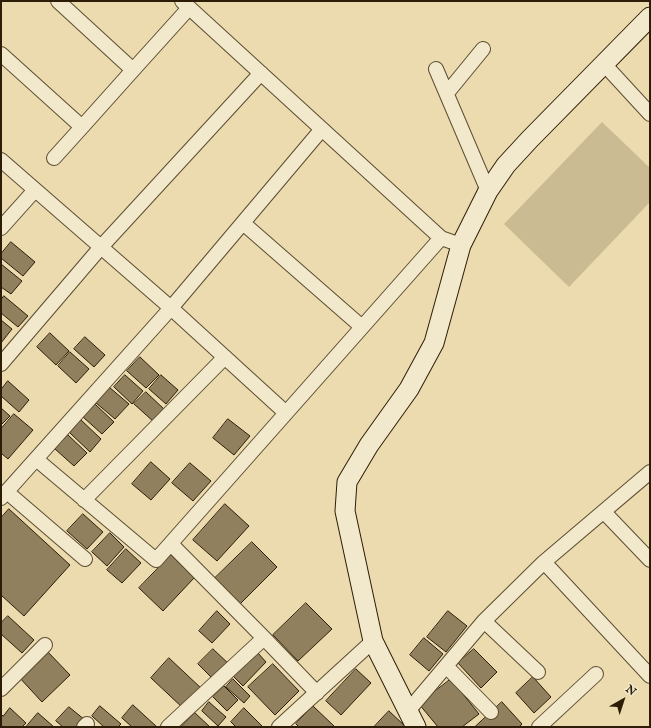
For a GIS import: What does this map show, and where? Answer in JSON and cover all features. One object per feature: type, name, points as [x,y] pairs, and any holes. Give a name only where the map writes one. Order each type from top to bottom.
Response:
[{"type":"street","points":[[58,1],[133,70]]},
{"type":"street","points":[[54,158],[133,70],[186,4],[441,238],[461,245]]},
{"type":"street","points":[[412,719],[373,641],[345,511],[347,482],[370,445],[410,389],[434,343],[461,245],[488,191],[506,165],[530,139],[650,17]]},
{"type":"street","points":[[447,93],[483,49]]},
{"type":"street","points":[[1,54],[82,127]]},
{"type":"street","points":[[604,64],[650,114]]},
{"type":"street","points":[[436,69],[488,191]]},
{"type":"street","points":[[1,364],[101,247],[261,74]]},
{"type":"street","points":[[85,560],[4,495],[171,308],[322,130]]},
{"type":"street","points":[[1,160],[171,308],[286,412]]},
{"type":"street","points":[[1,228],[35,190]]},
{"type":"street","points":[[243,223],[362,327]]},
{"type":"street","points":[[36,459],[156,560],[441,238]]},
{"type":"street","points":[[84,500],[224,357]]},
{"type":"street","points":[[412,719],[446,666],[484,621],[544,562],[650,472]]},
{"type":"street","points":[[604,512],[650,560]]},
{"type":"street","points":[[171,544],[317,693]]},
{"type":"street","points":[[544,562],[650,676]]},
{"type":"street","points":[[484,621],[538,672]]},
{"type":"street","points":[[168,727],[264,638]]},
{"type":"street","points":[[279,727],[373,641]]},
{"type":"street","points":[[1,689],[45,645]]},
{"type":"street","points":[[446,666],[491,712]]},
{"type":"street","points":[[542,726],[596,674]]},
{"type":"shaded area","points":[[602,122],[650,168],[650,202],[569,287],[504,224]]},
{"type":"building","points":[[11,242],[35,262],[23,276],[1,258],[1,254]]},
{"type":"building","points":[[1,264],[22,281],[11,294],[1,287]]},
{"type":"building","points":[[4,296],[28,316],[18,327],[1,313],[1,300]]},
{"type":"building","points":[[1,320],[12,329],[1,343]]},
{"type":"building","points":[[50,333],[69,351],[56,365],[37,347]]},
{"type":"building","points":[[85,337],[105,355],[94,367],[74,349]]},
{"type":"building","points":[[70,352],[89,369],[76,383],[58,366]]},
{"type":"building","points":[[140,357],[159,375],[146,388],[127,371]]},
{"type":"building","points":[[125,375],[143,391],[132,404],[114,387]]},
{"type":"building","points":[[161,375],[178,390],[166,404],[149,389]]},
{"type":"building","points":[[8,381],[29,400],[19,412],[1,396],[1,390]]},
{"type":"building","points":[[109,387],[129,404],[115,419],[95,402]]},
{"type":"building","points":[[146,392],[165,410],[154,422],[134,404]]},
{"type":"building","points":[[95,404],[114,422],[102,434],[83,417]]},
{"type":"building","points":[[1,408],[10,416],[1,425]]},
{"type":"building","points":[[14,414],[33,430],[8,459],[1,453],[1,429]]},
{"type":"building","points":[[228,419],[250,436],[234,455],[213,438]]},
{"type":"building","points":[[81,420],[101,439],[90,452],[70,433]]},
{"type":"building","points":[[68,435],[87,453],[74,466],[55,449]]},
{"type":"building","points":[[151,462],[170,479],[151,500],[132,484]]},
{"type":"building","points":[[190,463],[211,481],[193,501],[172,483]]},
{"type":"building","points":[[225,504],[249,526],[217,561],[193,540]]},
{"type":"building","points":[[9,509],[70,565],[24,616],[1,595],[1,518]]},
{"type":"building","points":[[83,514],[103,532],[87,549],[67,531]]},
{"type":"building","points":[[110,533],[124,547],[107,566],[92,552]]},
{"type":"building","points":[[252,542],[277,567],[240,604],[214,579]]},
{"type":"building","points":[[126,549],[141,563],[122,583],[107,570]]},
{"type":"building","points":[[171,555],[194,578],[163,611],[139,588]]},
{"type":"building","points":[[306,603],[332,629],[298,661],[273,635]]},
{"type":"building","points":[[217,611],[230,624],[212,643],[199,631]]},
{"type":"building","points":[[448,611],[467,626],[446,652],[427,637]]},
{"type":"building","points":[[8,616],[34,640],[22,653],[1,634],[1,623]]},
{"type":"building","points":[[424,638],[443,654],[429,671],[410,655]]},
{"type":"building","points":[[213,649],[231,666],[216,682],[198,664]]},
{"type":"building","points":[[474,649],[497,672],[481,688],[458,663]]},
{"type":"building","points":[[46,650],[70,675],[42,702],[18,676]]},
{"type":"building","points":[[257,652],[266,662],[243,686],[233,676]]},
{"type":"building","points":[[169,658],[202,689],[184,709],[151,678]]},
{"type":"building","points":[[273,664],[299,691],[275,715],[248,687]]},
{"type":"building","points":[[356,669],[371,683],[341,715],[326,701]]},
{"type":"building","points":[[533,677],[551,697],[534,713],[516,693]]},
{"type":"building","points":[[233,679],[250,696],[244,703],[226,687]]},
{"type":"building","points":[[451,679],[479,714],[462,727],[438,727],[419,704]]},
{"type":"building","points":[[224,686],[238,700],[227,711],[213,697]]},
{"type":"building","points":[[209,702],[226,717],[218,726],[202,711]]},
{"type":"building","points":[[502,702],[522,724],[519,727],[475,727]]},
{"type":"building","points":[[133,705],[157,727],[132,727],[122,718]]},
{"type":"building","points":[[100,706],[121,724],[118,727],[104,727],[92,716]]},
{"type":"building","points":[[313,706],[334,726],[333,727],[299,727],[296,724]]},
{"type":"building","points":[[69,707],[85,720],[80,727],[63,727],[56,721]]},
{"type":"building","points":[[10,708],[26,723],[22,727],[1,727],[1,714],[3,716]]},
{"type":"building","points":[[244,708],[263,727],[236,727],[231,722]]},
{"type":"building","points":[[389,711],[406,727],[374,727]]},
{"type":"building","points":[[38,713],[54,727],[26,727]]},
{"type":"building","points":[[195,713],[210,727],[181,727]]}]
